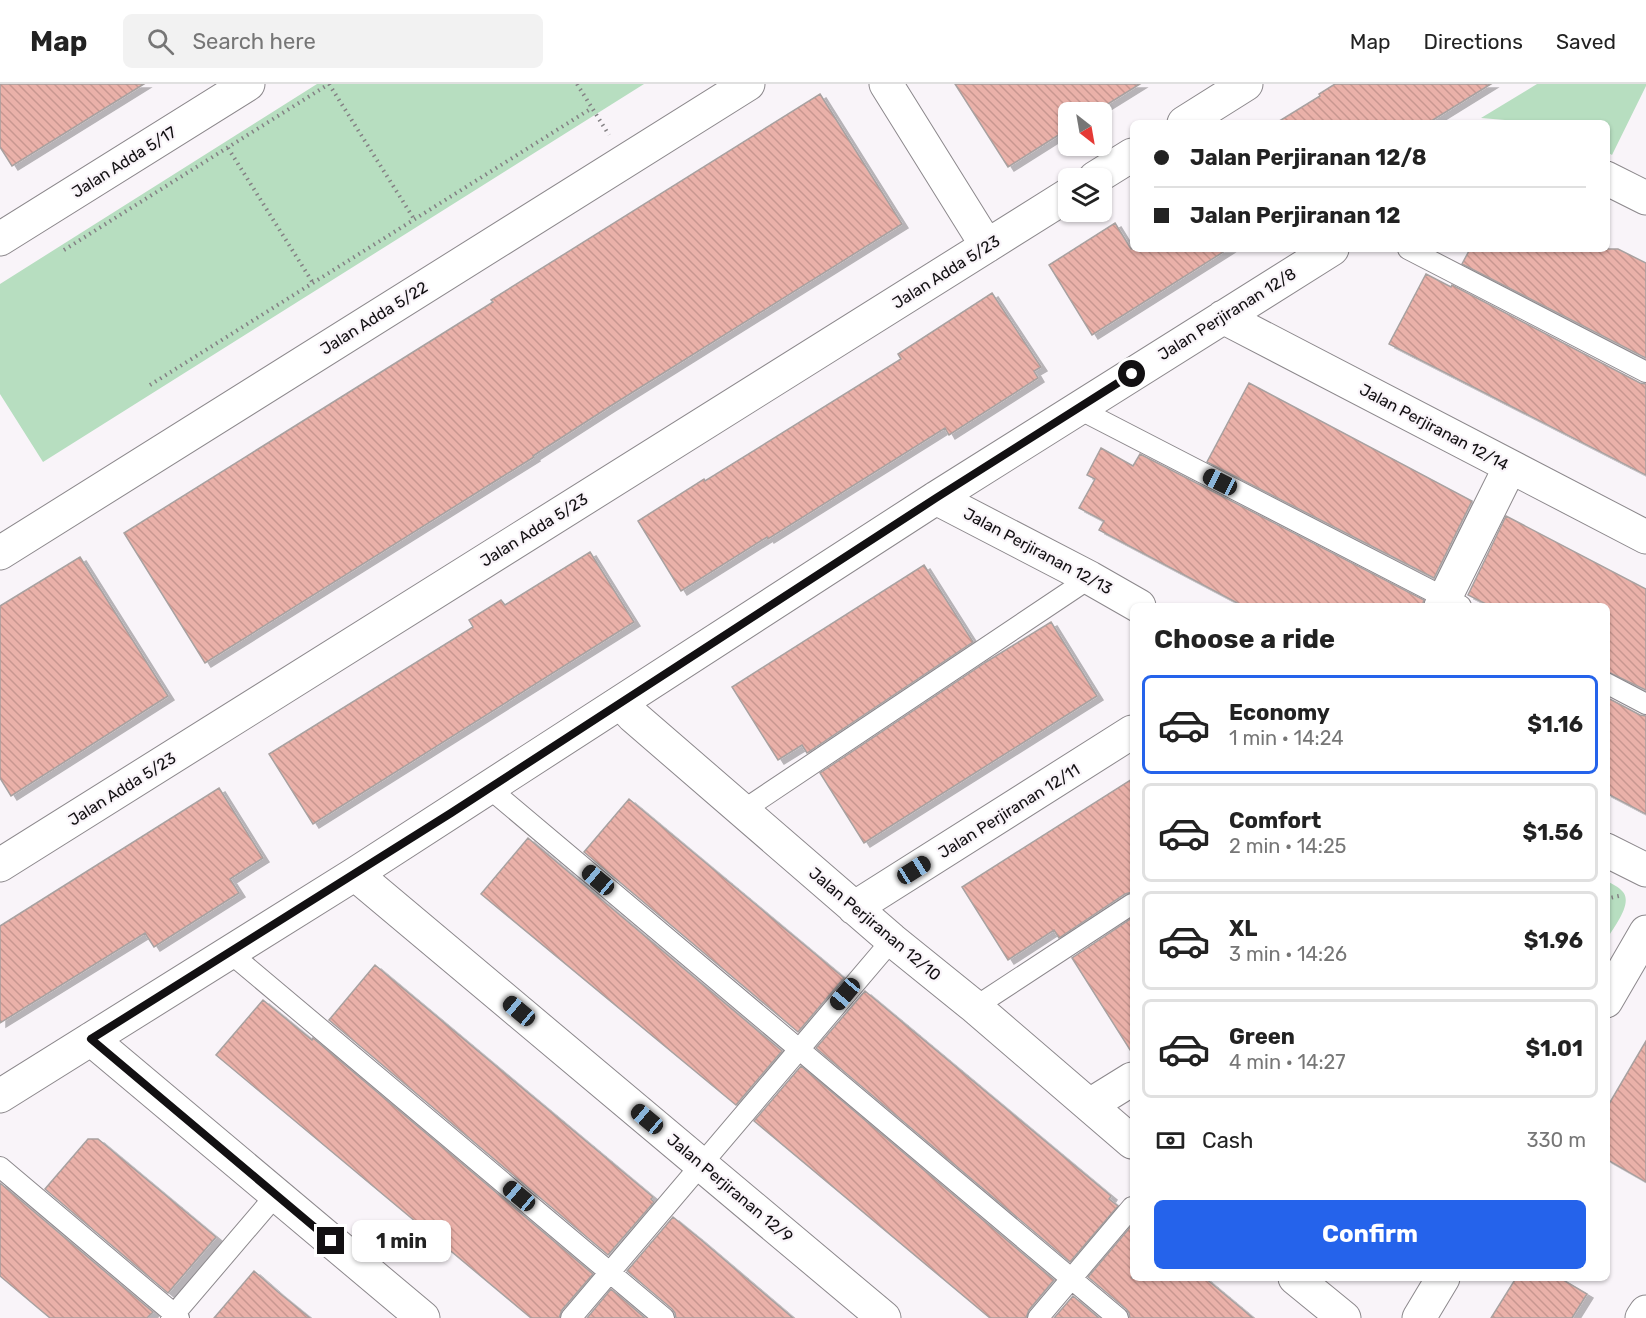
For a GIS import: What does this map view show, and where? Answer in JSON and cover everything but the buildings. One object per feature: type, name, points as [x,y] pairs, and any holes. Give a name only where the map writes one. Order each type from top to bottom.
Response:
[{"type":"street","name":"Jalan Adda 5/17","points":[[0,239],[248,84]]},
{"type":"street","name":"Jalan Adda 5/22","points":[[0,553],[748,84]]},
{"type":"street","points":[[886,84],[987,246]]},
{"type":"street","points":[[1189,120],[1246,84]]},
{"type":"street","points":[[1111,168],[1130,156]]},
{"type":"street","points":[[1610,180],[1646,198]]},
{"type":"street","name":"Jalan Adda 5/23","points":[[0,866],[1058,201]]},
{"type":"street","name":"Jalan Perjiranan 12/8","points":[[0,1096],[355,874],[936,498],[1327,252]]},
{"type":"street","name":"Jalan Perjiranan 12/14","points":[[1223,317],[1646,537]]},
{"type":"street","points":[[1449,603],[1510,467]]},
{"type":"street","name":"Jalan Perjiranan 12/13","points":[[936,498],[1134,603]]},
{"type":"street","name":"Jalan Perjiranan 12/10","points":[[621,703],[633,716],[892,940],[975,1007],[1130,1140]]},
{"type":"street","name":"Jalan Perjiranan 12/11","points":[[855,908],[1130,733]]},
{"type":"street","points":[[1610,852],[1646,870]]},
{"type":"street","name":"Jalan Perjiranan 12/9","points":[[355,874],[884,1318]]},
{"type":"street","points":[[1610,994],[1646,932]]},
{"type":"street","points":[[91,1039],[423,1318]]},
{"type":"street","points":[[1090,1105],[1130,1080]]},
{"type":"street","points":[[1299,1281],[1344,1318]]},
{"type":"street","points":[[1419,1318],[1441,1281]]},
{"type":"street","points":[[1642,1318],[1646,1312]]},
{"type":"lane","points":[[1414,252],[1646,372]]},
{"type":"lane","points":[[1077,408],[1449,603]]},
{"type":"lane","points":[[742,810],[1090,578]]},
{"type":"lane","points":[[1610,685],[1646,704]]},
{"type":"lane","points":[[489,788],[1118,1318]]},
{"type":"lane","points":[[975,1007],[1130,905]]},
{"type":"lane","points":[[571,1318],[892,940]]},
{"type":"lane","points":[[229,952],[664,1318]]},
{"type":"lane","points":[[0,1167],[175,1317],[276,1195]]},
{"type":"lane","points":[[1038,1318],[1130,1209]]},
{"type":"path","points":[[64,250],[329,84],[414,219]]},
{"type":"path","points":[[577,84],[625,161]]},
{"type":"path","points":[[150,385],[592,108]]},
{"type":"path","points":[[228,148],[313,283]]},
{"type":"green space","points":[[317,84],[644,84],[43,462],[0,394],[0,284]]},
{"type":"green space","points":[[1537,84],[1646,84],[1612,155],[1610,154],[1610,120],[1481,118]]},
{"type":"green space","points":[[1610,883],[1623,892],[1625,897],[1626,903],[1610,934]]},
{"type":"route","points":[[331,1241],[91,1039],[451,813],[936,498],[1132,374]]}]
